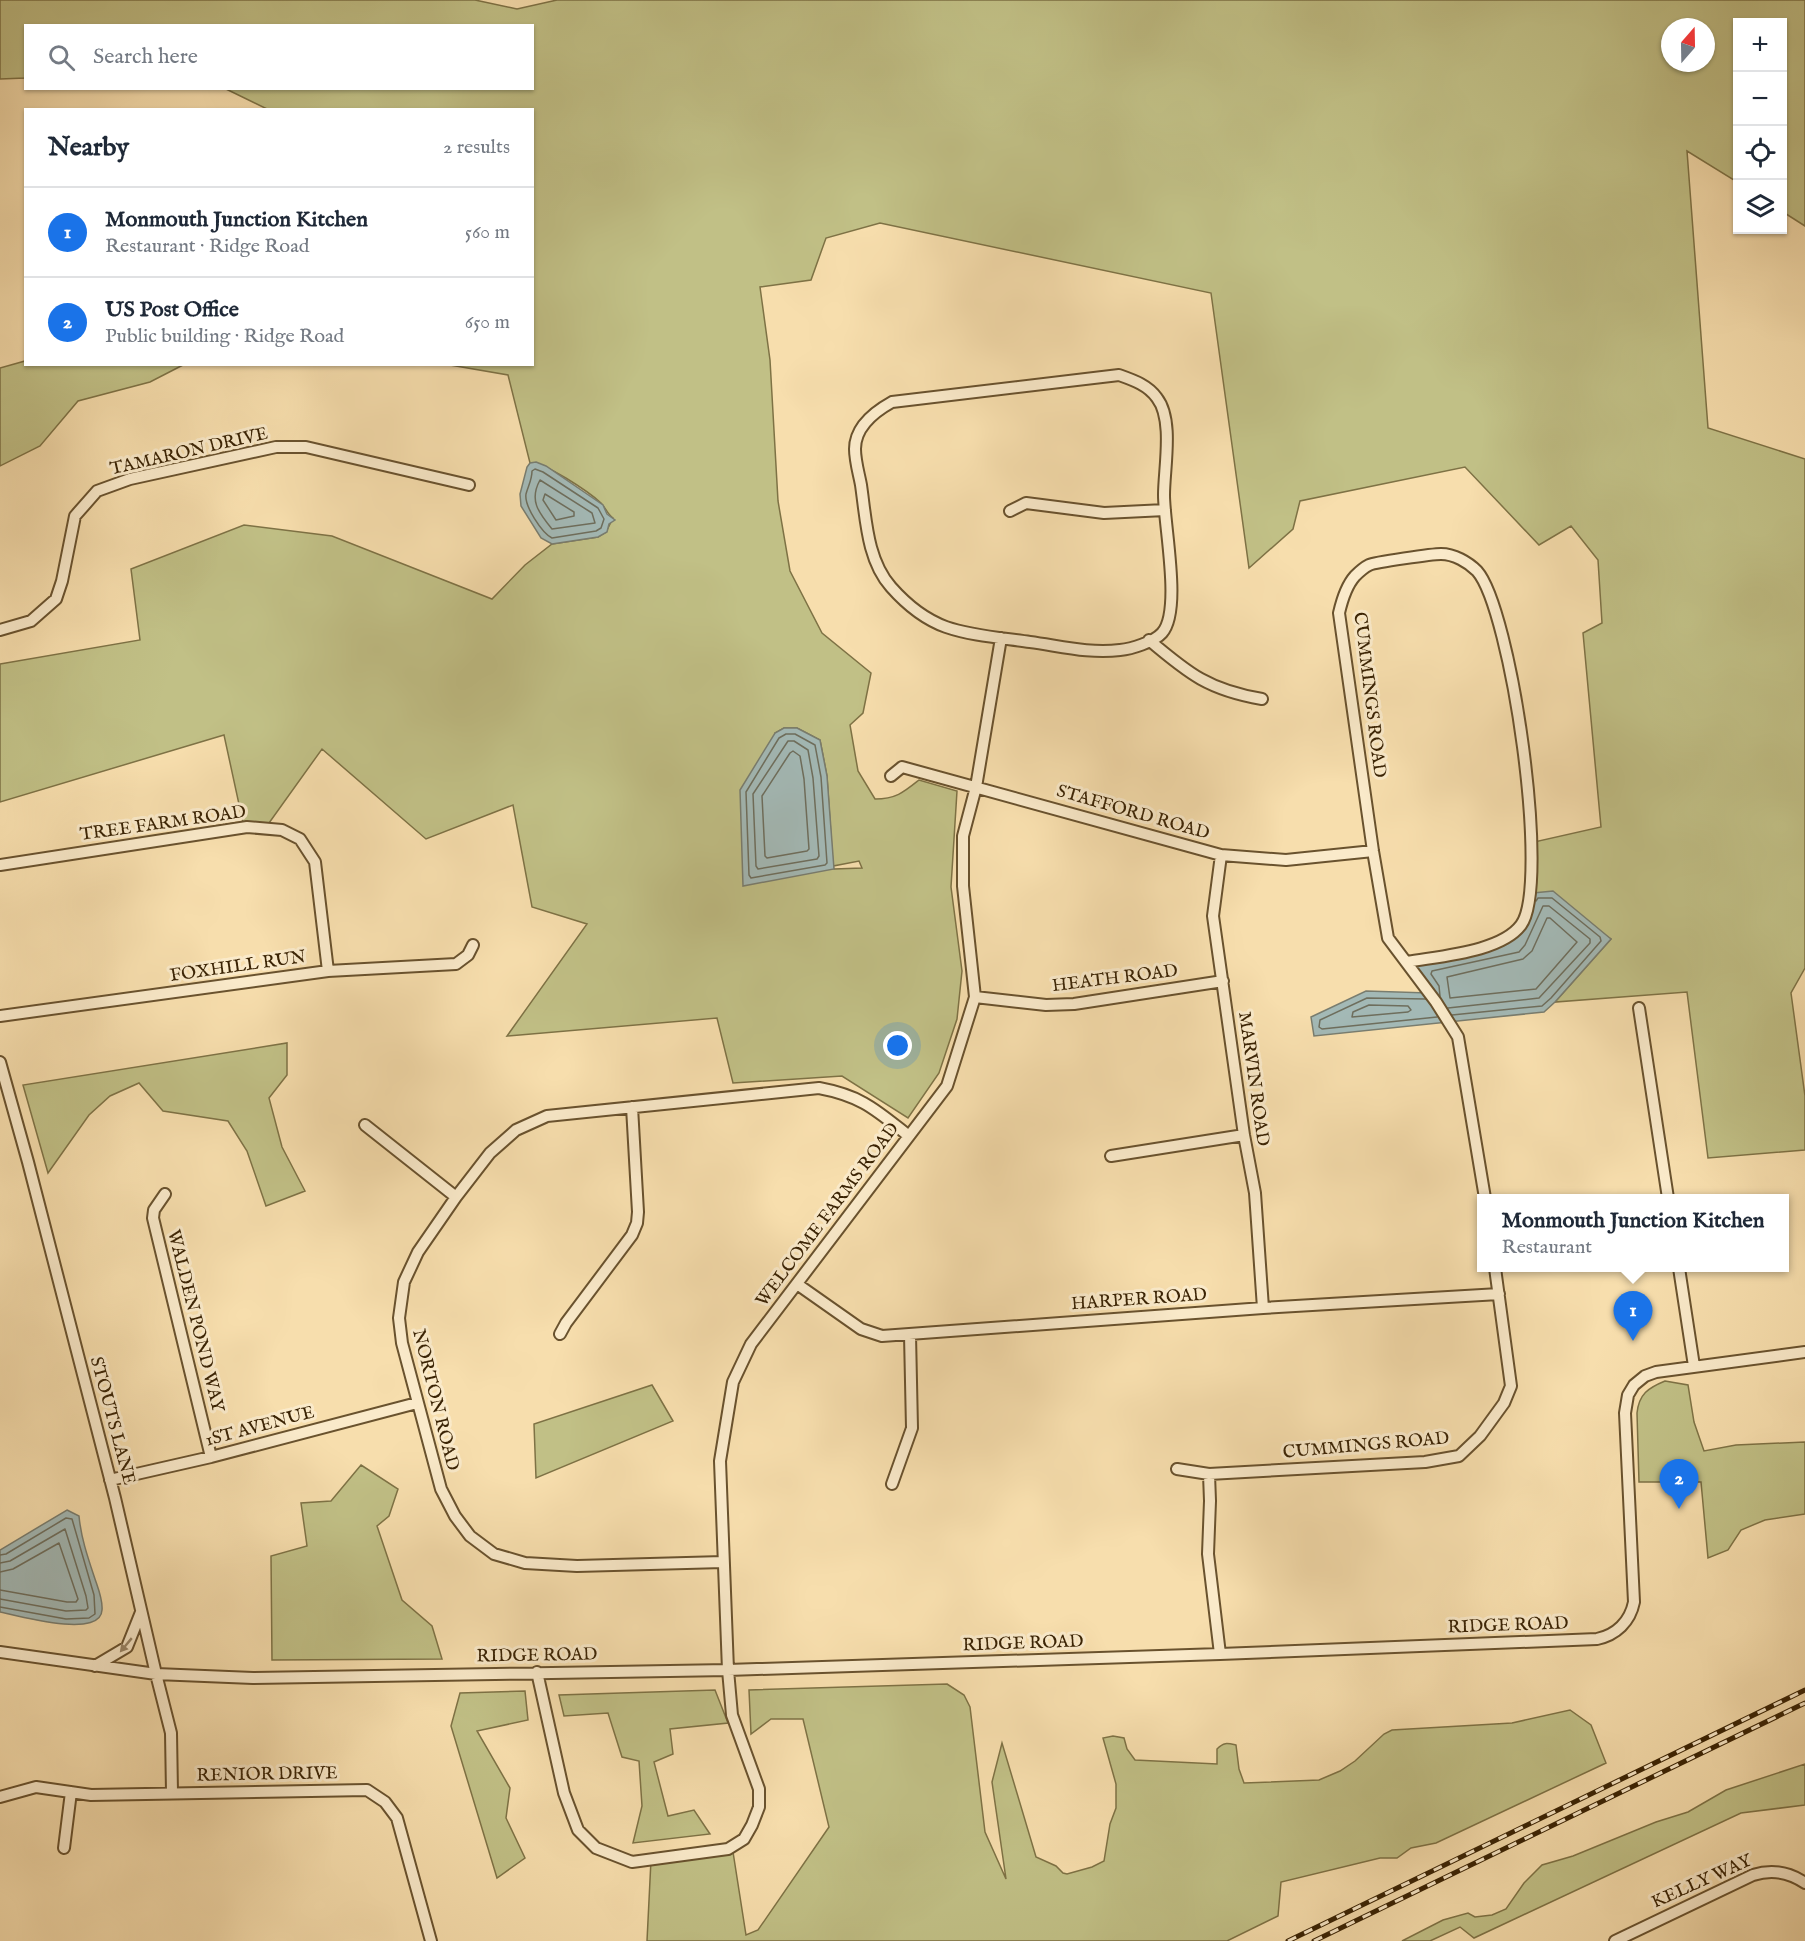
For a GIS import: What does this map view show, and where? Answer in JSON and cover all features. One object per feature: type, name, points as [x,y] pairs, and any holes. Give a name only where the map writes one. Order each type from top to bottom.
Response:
[{"type":"street","points":[[1119,375],[1142,384],[1158,398],[1166,416],[1165,510],[1172,601],[1162,633],[1122,650],[1089,651],[1001,638],[947,627],[927,619],[889,585],[876,564],[870,543],[855,448],[863,425],[876,411],[892,402],[1119,375]]},
{"type":"street","name":"TAMARON DRIVE","points":[[0,630],[32,621],[56,599],[62,581],[75,516],[98,491],[130,479],[276,447],[306,447],[469,485]]},
{"type":"street","points":[[1010,511],[1026,503],[1104,513],[1165,510]]},
{"type":"street","name":"CUMMINGS ROAD","points":[[1407,962],[1492,946],[1508,938],[1522,924],[1529,905],[1530,809],[1523,741],[1506,657],[1488,590],[1477,571],[1459,558],[1441,554],[1370,565],[1354,576],[1343,595],[1339,613],[1373,851],[1388,938],[1449,1021],[1458,1037],[1484,1194]]},
{"type":"street","name":"WELCOME FARMS ROAD","points":[[537,1672],[564,1793],[578,1830],[596,1848],[632,1862],[728,1849],[744,1839],[759,1807],[759,1789],[732,1715],[728,1670],[720,1461],[733,1382],[751,1344],[947,1086],[975,997],[963,876],[963,836],[976,787],[1001,638]]},
{"type":"street","points":[[1149,640],[1184,670],[1215,687],[1238,695],[1262,699]]},
{"type":"street","name":"STAFFORD ROAD","points":[[891,776],[902,768],[1221,855],[1286,860],[1373,851]]},
{"type":"street","name":"TREE FARM ROAD","points":[[0,865],[247,827],[282,830],[300,839],[315,862],[327,971]]},
{"type":"street","name":"MARVIN ROAD","points":[[1221,855],[1213,916],[1244,1135],[1255,1193],[1263,1308]]},
{"type":"street","name":"FOXHILL RUN","points":[[0,1016],[327,971],[456,964],[468,955],[473,945]]},
{"type":"street","name":"HEATH ROAD","points":[[975,997],[1046,1005],[1074,1004],[1223,981]]},
{"type":"street","points":[[1639,1008],[1667,1194]]},
{"type":"street","name":"STOUTS LANE","points":[[0,1062],[110,1480],[171,1733],[172,1792]]},
{"type":"street","name":"NORTON ROAD","points":[[723,1562],[577,1566],[525,1563],[494,1554],[470,1536],[455,1516],[441,1489],[399,1331],[401,1294],[414,1259],[456,1197],[498,1145],[526,1125],[558,1114],[819,1088],[844,1093],[865,1102],[909,1136]]},
{"type":"street","points":[[560,1334],[632,1235],[637,1223],[632,1107]]},
{"type":"street","points":[[365,1125],[456,1197]]},
{"type":"street","points":[[1111,1155],[1244,1135]]},
{"type":"street","name":"WALDEN POND WAY","points":[[165,1194],[154,1210],[153,1218],[211,1457]]},
{"type":"street","name":"CUMMINGS ROAD","points":[[1178,1469],[1209,1474],[1425,1462],[1459,1456],[1480,1436],[1504,1403],[1511,1386],[1496,1272]]},
{"type":"street","points":[[1680,1272],[1694,1366]]},
{"type":"street","name":"HARPER ROAD","points":[[797,1284],[861,1329],[882,1336],[1263,1308],[1499,1294]]},
{"type":"street","points":[[892,1484],[912,1428],[910,1335]]},
{"type":"street","name":"RIDGE ROAD","points":[[0,1652],[156,1674],[253,1678],[728,1670],[1592,1639],[1613,1633],[1628,1618],[1634,1598],[1625,1413],[1627,1400],[1634,1385],[1648,1374],[1667,1369],[1805,1352]]},
{"type":"street","name":"1ST AVENUE","points":[[110,1480],[211,1457],[417,1403]]},
{"type":"street","points":[[1209,1474],[1208,1554],[1220,1654]]},
{"type":"street","points":[[95,1666],[127,1647],[141,1611]]},
{"type":"street","name":"RENIOR DRIVE","points":[[0,1797],[36,1787],[91,1795],[367,1790],[385,1803],[397,1818],[431,1941]]},
{"type":"street","points":[[64,1848],[71,1792]]},
{"type":"street","name":"KELLY WAY","points":[[1615,1941],[1753,1875],[1768,1871],[1779,1872],[1794,1876],[1805,1883]]},
{"type":"shaded area","points":[[0,0],[475,0],[517,9],[557,0],[1805,0],[1805,226],[1787,215],[1787,18],[1733,18],[1733,180],[1687,151],[1708,428],[1805,459],[1805,968],[1791,993],[1805,1096],[1805,1150],[1708,1158],[1687,992],[1555,1002],[1611,939],[1533,893],[1534,842],[1601,827],[1583,633],[1602,623],[1598,560],[1571,526],[1539,545],[1465,467],[1300,501],[1293,529],[1249,568],[1211,293],[880,223],[826,238],[811,280],[760,287],[770,360],[778,501],[790,571],[822,633],[871,673],[863,713],[850,725],[858,771],[875,799],[889,798],[899,794],[919,780],[957,791],[951,887],[962,971],[957,1019],[939,1073],[908,1118],[842,1076],[733,1083],[717,1018],[507,1036],[587,924],[532,907],[513,805],[426,839],[322,749],[264,830],[245,832],[224,735],[0,802],[0,664],[140,640],[131,569],[244,525],[332,536],[492,599],[525,565],[552,544],[598,537],[606,532],[613,518],[601,503],[577,485],[546,467],[530,463],[508,375],[456,366],[534,366],[534,108],[265,108],[228,90],[534,90],[534,24],[24,24],[24,78],[0,79]],"holes":[[[784,728],[797,728],[820,740],[827,776],[833,866],[859,861],[862,868],[834,869],[775,733]]]},
{"type":"shaded area","points":[[24,361],[24,366],[181,366],[150,382],[78,401],[40,446],[0,466],[0,368]]},
{"type":"shaded area","points":[[287,1043],[287,1075],[269,1098],[282,1147],[305,1191],[266,1206],[247,1151],[228,1121],[163,1111],[139,1083],[110,1096],[89,1115],[48,1173],[23,1085]]},
{"type":"shaded area","points":[[1665,1381],[1688,1385],[1694,1422],[1704,1451],[1736,1445],[1805,1442],[1805,1514],[1765,1520],[1741,1530],[1728,1550],[1708,1558],[1701,1482],[1639,1482],[1638,1406],[1645,1392]]},
{"type":"shaded area","points":[[652,1385],[673,1421],[536,1478],[534,1424]]},
{"type":"shaded area","points":[[361,1465],[398,1489],[389,1516],[377,1526],[402,1600],[432,1626],[442,1659],[272,1660],[271,1556],[307,1546],[301,1503],[331,1501]]},
{"type":"shaded area","points":[[947,1684],[964,1695],[970,1707],[985,1832],[1006,1879],[992,1782],[1002,1743],[1036,1857],[1067,1874],[1104,1861],[1110,1824],[1116,1808],[1116,1784],[1103,1738],[1113,1736],[1124,1738],[1127,1749],[1135,1760],[1217,1764],[1217,1749],[1224,1744],[1233,1744],[1236,1745],[1239,1769],[1244,1783],[1319,1780],[1340,1771],[1355,1761],[1384,1734],[1392,1730],[1512,1723],[1570,1710],[1591,1725],[1606,1763],[1436,1843],[1411,1848],[1397,1858],[1380,1858],[1281,1882],[1278,1916],[1227,1941],[647,1941],[651,1860],[733,1852],[746,1935],[758,1930],[829,1827],[803,1719],[771,1719],[751,1734],[749,1690]]},
{"type":"shaded area","points":[[715,1690],[728,1723],[670,1729],[673,1754],[654,1762],[668,1816],[694,1810],[710,1834],[633,1843],[642,1806],[639,1761],[622,1757],[608,1713],[564,1716],[559,1695]]},
{"type":"shaded area","points":[[525,1691],[528,1720],[477,1731],[510,1788],[506,1818],[525,1858],[497,1878],[451,1726],[460,1693]]},
{"type":"shaded area","points":[[1805,1764],[1805,1805],[1741,1813],[1474,1938],[1460,1927],[1430,1941],[1402,1941],[1443,1920],[1468,1913],[1475,1917],[1492,1915],[1506,1909],[1524,1883],[1542,1865],[1573,1856],[1656,1822],[1688,1812],[1726,1790]]},
{"type":"water","points":[[536,462],[546,466],[603,505],[607,514],[615,520],[609,524],[607,532],[598,537],[552,544],[541,538],[521,506],[520,494],[527,467],[530,463]]},
{"type":"water","points":[[784,728],[797,728],[820,740],[827,776],[834,869],[743,886],[740,790],[775,733]]},
{"type":"water","points":[[1553,891],[1611,939],[1544,1012],[1314,1036],[1311,1017],[1366,991],[1428,993],[1405,962],[1512,940],[1533,893]]},
{"type":"water","points":[[67,1510],[79,1516],[85,1548],[101,1598],[102,1610],[98,1619],[88,1623],[57,1623],[0,1612],[0,1550]]},
{"type":"railway","points":[[1288,1941],[1805,1690]]},
{"type":"railway","points":[[1314,1941],[1805,1703]]},
{"type":"place","name":"Monmouth Junction Kitchen","points":[[1633,1341]]},
{"type":"place","name":"US Post Office","points":[[1679,1509]]}]
